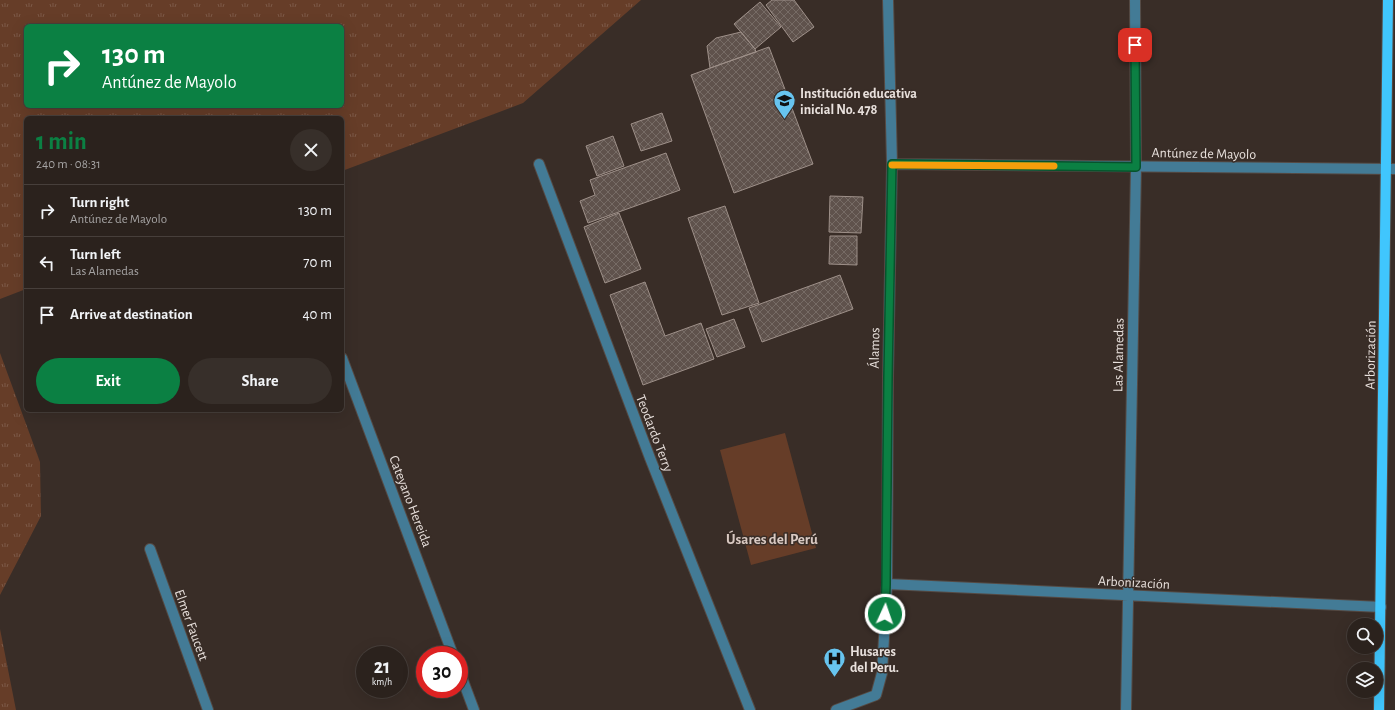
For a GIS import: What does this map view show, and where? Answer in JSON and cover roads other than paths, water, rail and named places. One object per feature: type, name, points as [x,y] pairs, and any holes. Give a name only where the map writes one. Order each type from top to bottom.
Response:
[{"type":"main road","name":"Arborización","points":[[1379,710],[1390,169],[1388,0]]},
{"type":"street","name":"Álamos","points":[[836,710],[876,695],[882,673],[886,584],[892,164],[888,0]]},
{"type":"street","name":"Las Alamedas","points":[[1126,710],[1136,167],[1135,0]]},
{"type":"street","name":"Teodardo Terry","points":[[539,164],[650,458],[750,710]]},
{"type":"street","name":"Antúnez de Mayolo","points":[[892,164],[1390,169]]},
{"type":"street","name":"Cateyano Hereida","points":[[344,363],[450,646]]},
{"type":"street","name":"Elmer Faucett","points":[[150,549],[208,710]]},
{"type":"street","name":"Arbonización","points":[[886,584],[1381,607]]},
{"type":"street","points":[[468,694],[474,710]]},
{"type":"place","name":"Institución educativa inicial No. 478","points":[[785,120]]},
{"type":"place","name":"Husares del Peru.","points":[[835,678]]},
{"type":"district","name":"Úsares del Perú","points":[[772,539]]}]
